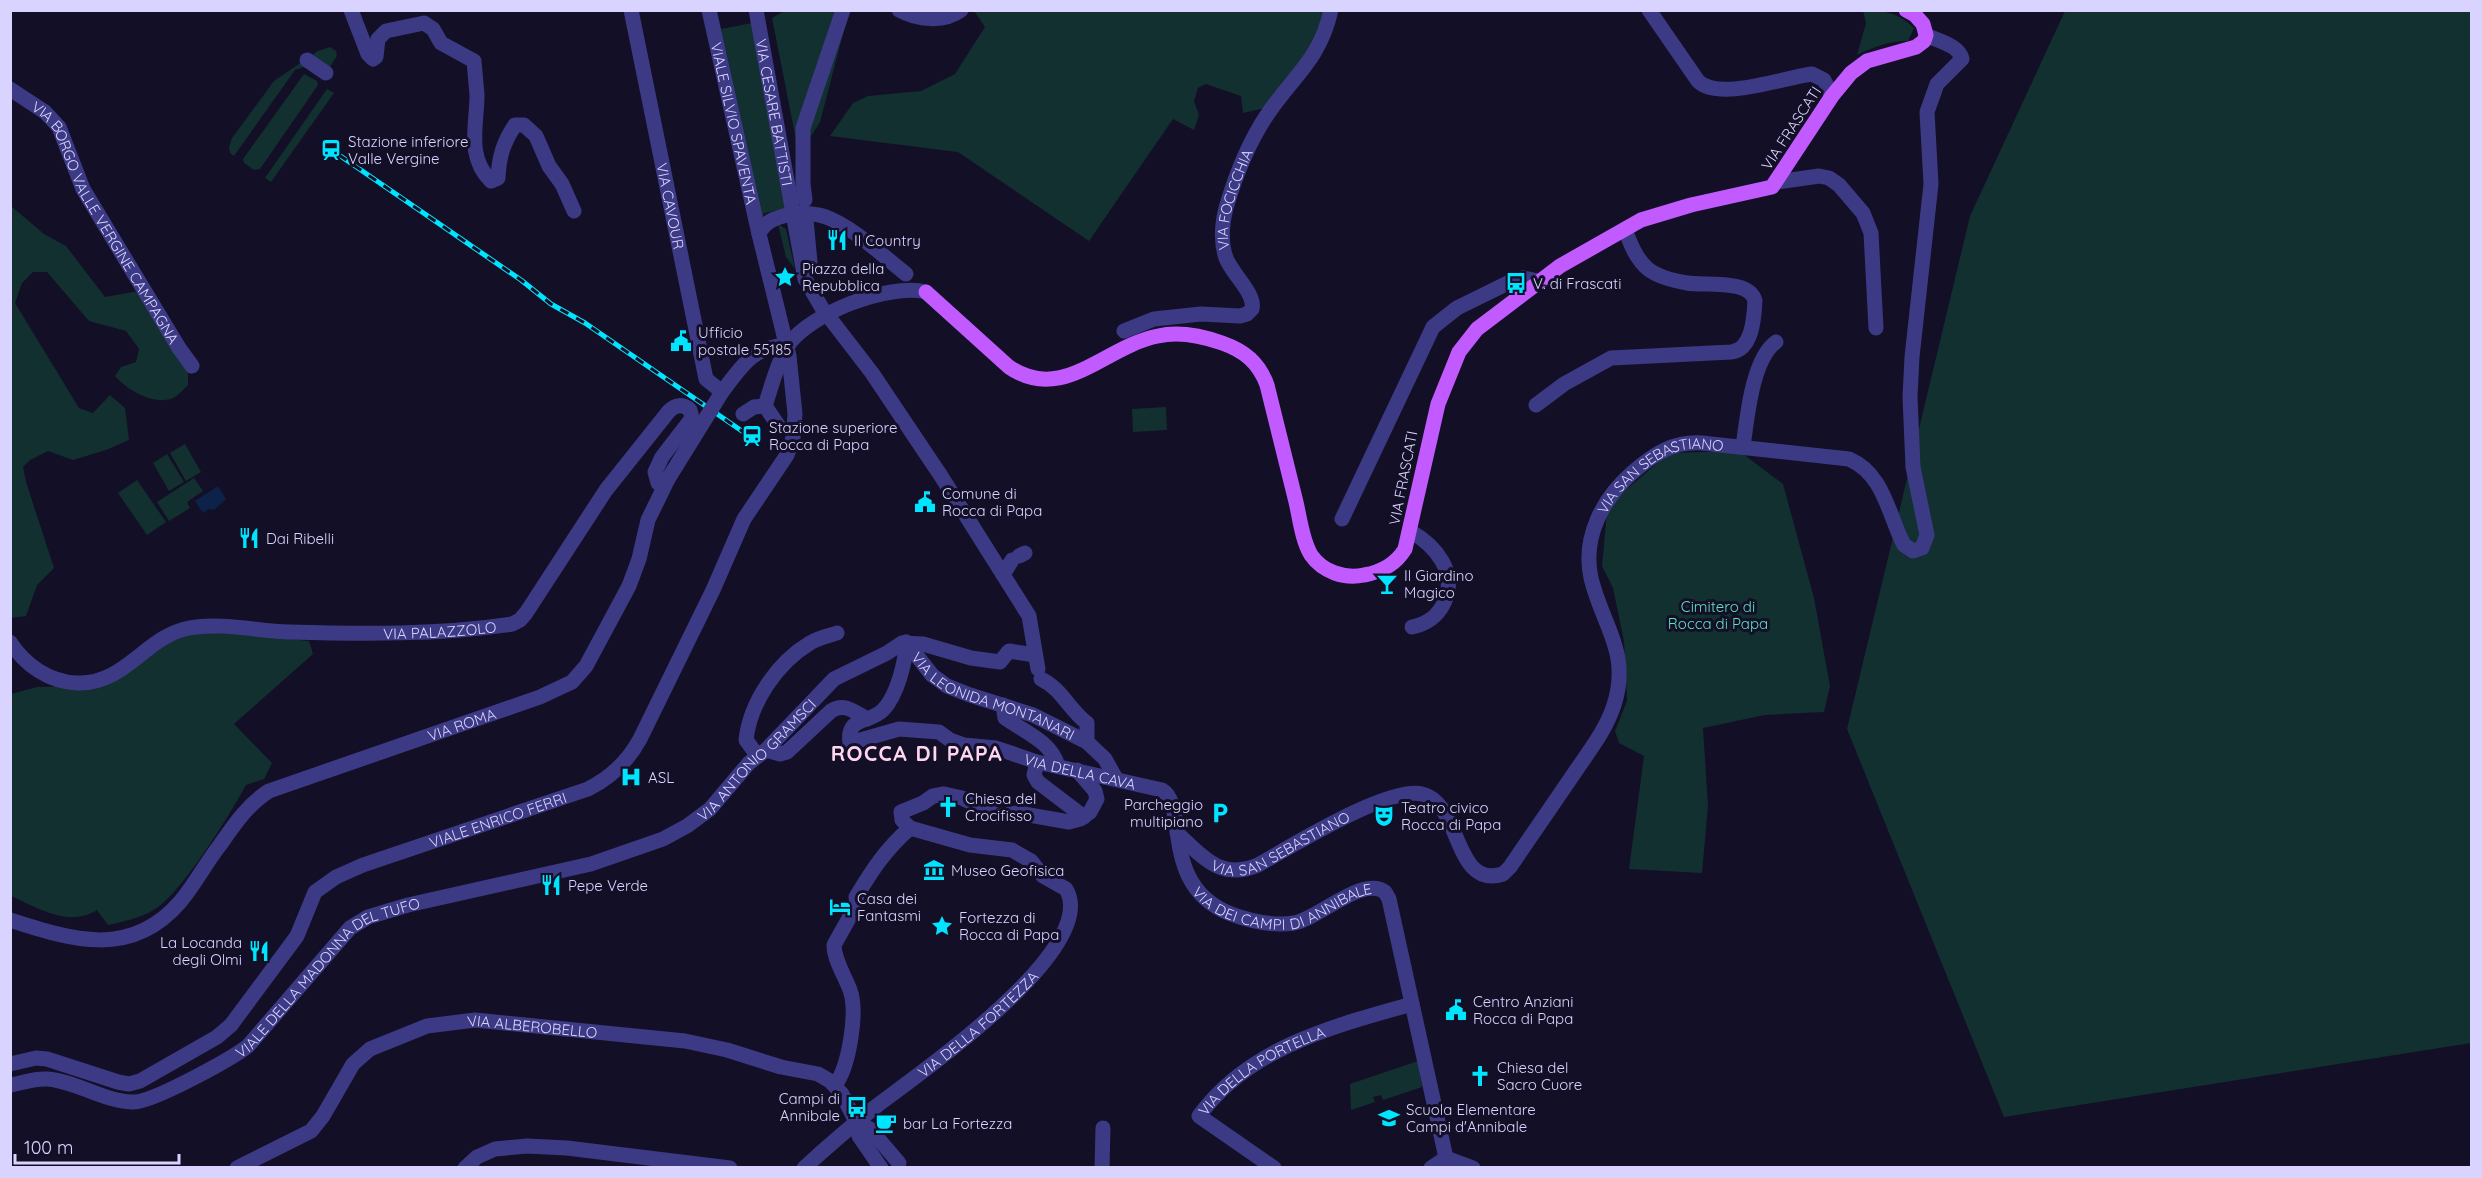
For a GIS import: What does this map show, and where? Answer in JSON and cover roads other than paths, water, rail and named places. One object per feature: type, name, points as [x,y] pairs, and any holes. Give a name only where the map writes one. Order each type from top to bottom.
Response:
[{"type":"main road","points":[[1906,10],[1921,20],[1926,35]]},
{"type":"main road","name":"VIA FRASCATI","points":[[926,292],[1009,367],[1024,376],[1039,380],[1067,377],[1120,349],[1145,339],[1167,334],[1201,337],[1239,350],[1254,361],[1264,376],[1306,543],[1318,562],[1328,570],[1342,575],[1357,576],[1375,572],[1390,566],[1400,558],[1408,543],[1434,414],[1459,352],[1485,321],[1560,266],[1625,229],[1651,217],[1691,205],[1770,188],[1777,182],[1832,96],[1863,63],[1916,47],[1924,41],[1926,35]]},
{"type":"street","points":[[351,10],[368,54],[373,59],[376,57],[378,39],[386,31],[424,23],[433,29],[441,43],[474,62],[477,94],[474,147],[482,172],[491,181],[498,178],[499,157],[506,138],[515,125],[524,125],[536,136],[549,166],[562,184],[574,211]]},
{"type":"street","name":"VIA CAVOUR","points":[[631,10],[705,374],[710,384],[722,392]]},
{"type":"street","name":"VIALE SILVIO SPAVENTA","points":[[709,10],[759,234]]},
{"type":"street","name":"VIA CESARE BATTISTI","points":[[756,10],[800,217]]},
{"type":"street","points":[[805,200],[803,128],[843,10]]},
{"type":"street","points":[[899,10],[932,19],[954,16],[961,10]]},
{"type":"street","name":"VIA FOCICCHIA","points":[[1124,331],[1154,319],[1201,314],[1240,316],[1252,309],[1252,298],[1237,278],[1224,252],[1222,230],[1226,210],[1247,152],[1260,126],[1315,53],[1324,36],[1331,10]]},
{"type":"street","points":[[1649,10],[1692,73],[1704,86],[1725,90],[1812,74],[1824,80],[1832,96]]},
{"type":"street","name":"VIA SAN SEBASTIANO","points":[[1177,833],[1216,867],[1230,870],[1245,869],[1258,865],[1338,820],[1397,797],[1421,794],[1432,799],[1445,812],[1472,868],[1488,874],[1503,874],[1597,740],[1614,705],[1617,692],[1618,653],[1614,636],[1593,584],[1590,568],[1592,536],[1603,508],[1623,481],[1665,448],[1683,443],[1743,447],[1833,456],[1857,463],[1876,480],[1904,545],[1917,552],[1924,546],[1926,531],[1914,472],[1910,397],[1912,357],[1930,192],[1927,112],[1937,84],[1962,59],[1955,48],[1926,35]]},
{"type":"street","points":[[307,60],[326,74]]},
{"type":"street","name":"VIA BORGO VALLE VERGINE CAMPAGNA","points":[[10,89],[45,112],[59,127],[74,170],[86,195],[192,366]]},
{"type":"street","points":[[1777,182],[1828,178],[1839,185],[1863,213],[1871,233],[1876,328]]},
{"type":"street","points":[[787,345],[759,234],[763,226],[772,219],[817,214],[830,218],[855,234],[926,292]]},
{"type":"street","points":[[800,217],[800,259],[806,282],[826,314],[878,381],[1029,616],[1038,668]]},
{"type":"street","points":[[1536,405],[1564,384],[1611,358],[1731,352],[1741,350],[1747,343],[1755,301],[1750,292],[1731,286],[1685,283],[1652,272],[1638,258],[1625,229]]},
{"type":"street","points":[[1342,519],[1374,455],[1412,368],[1436,324],[1457,308],[1516,279],[1539,281]]},
{"type":"street","points":[[765,406],[787,345],[816,320],[826,314],[892,292],[908,290],[926,292]]},
{"type":"street","points":[[1743,447],[1758,370],[1765,352],[1776,342]]},
{"type":"street","name":"VIA ROMA","points":[[10,920],[80,940],[115,940],[137,934],[160,920],[178,904],[243,815],[269,791],[540,697],[568,684],[586,666],[629,586],[639,559],[646,525],[668,479],[722,392],[752,356],[762,350],[787,345]]},
{"type":"street","name":"VIALE ENRICO FERRI","points":[[10,1064],[42,1058],[118,1082],[129,1084],[140,1081],[217,1036],[231,1025],[297,936],[313,896],[330,881],[363,865],[588,789],[623,763],[640,740],[713,590],[744,519],[790,449],[795,419],[787,345]]},
{"type":"street","name":"VIA PALAZZOLO","points":[[10,642],[26,661],[42,673],[63,681],[87,683],[110,677],[161,640],[189,628],[219,627],[346,633],[446,630],[512,624],[526,613],[618,474],[669,411],[681,405],[690,410],[692,418],[662,457],[654,472],[658,483],[668,479]]},
{"type":"street","points":[[743,414],[754,407],[765,406]]},
{"type":"street","points":[[765,406],[778,424]]},
{"type":"street","points":[[1410,531],[1427,541],[1441,557],[1449,583],[1445,601],[1438,612],[1428,621],[1412,627]]},
{"type":"street","points":[[1003,575],[1019,556]]},
{"type":"street","points":[[837,633],[806,646],[764,687],[746,736],[748,746],[762,753],[787,752],[839,706],[847,707],[867,718],[880,713],[889,701],[904,663],[906,642],[929,645],[970,658],[1000,662],[1009,651],[1038,668],[1087,723],[1087,742]]},
{"type":"street","name":"VIA ANTONIO GRAMSCI","points":[[654,843],[687,826],[710,808],[834,679],[906,642]]},
{"type":"street","name":"VIA LEONIDA MONTANARI","points":[[906,642],[932,675],[942,682],[969,695],[1039,717],[1087,742],[1105,759],[1115,777]]},
{"type":"street","points":[[1003,705],[1005,718],[1025,730],[1047,748],[1054,756],[1058,766]]},
{"type":"street","name":"VIA DELLA CAVA","points":[[867,718],[850,729],[850,743],[891,731],[908,729],[939,732],[950,741],[964,745],[1001,749],[1037,762],[1115,777],[1162,790]]},
{"type":"street","points":[[1037,762],[1034,775],[1036,780],[1084,817]]},
{"type":"street","points":[[881,1167],[859,1136],[856,1122],[835,1085],[844,1069],[853,1006],[834,945],[857,904],[856,897],[879,858],[908,827],[902,820],[901,812],[935,795],[962,798],[998,816],[1018,813],[1069,822],[1084,817],[1095,806],[1096,795],[1077,770]]},
{"type":"street","name":"VIA DEI CAMPI DI ANNIBALE","points":[[1162,790],[1170,797],[1182,863],[1195,888],[1214,905],[1247,919],[1281,924],[1297,922],[1362,889],[1372,887],[1383,890],[1389,899],[1446,1158]]},
{"type":"street","name":"VIA DELLA FORTEZZA","points":[[804,1167],[856,1122],[1000,1009],[1052,953],[1070,920],[1069,892],[1064,886],[1043,876],[1033,862],[1018,853],[1009,849],[970,845],[908,827]]},
{"type":"street","name":"VIALE DELLA MADONNA DEL TUFO","points":[[10,1085],[36,1079],[51,1079],[126,1102],[146,1101],[232,1057],[248,1046],[357,922],[408,905],[604,860],[654,843]]},
{"type":"street","name":"VIA DELLA PORTELLA","points":[[1274,1167],[1199,1116],[1209,1102],[1225,1087],[1276,1051],[1318,1032],[1412,1004]]},
{"type":"street","name":"VIA ALBEROBELLO","points":[[237,1167],[311,1131],[323,1116],[347,1072],[364,1053],[383,1042],[440,1023],[499,1021],[685,1041],[727,1050],[781,1067],[818,1074],[835,1085]]},
{"type":"street","points":[[856,1122],[870,1129],[898,1166]]},
{"type":"street","points":[[1102,1167],[1103,1128]]},
{"type":"street","points":[[465,1167],[477,1157],[495,1149],[527,1146],[567,1148],[730,1167]]},
{"type":"street","points":[[1431,1167],[1446,1158],[1473,1167]]},
{"type":"water","points":[[218,486],[226,499],[214,510],[209,509],[203,513],[195,501]]},
{"type":"railway","points":[[339,155],[521,280],[551,304],[585,323],[752,438]]},
{"type":"place","name":"Stazione inferiore Valle Vergine","points":[[331,150]]},
{"type":"place","name":"Il Country","points":[[837,240]]},
{"type":"place","name":"Piazza della Repubblica","points":[[785,277]]},
{"type":"place","name":"V. di Frascati","points":[[1516,283]]},
{"type":"place","name":"Ufficio postale 55185","points":[[681,341]]},
{"type":"place","name":"Stazione superiore Rocca di Papa","points":[[752,436]]},
{"type":"place","name":"Comune di Rocca di Papa","points":[[925,502]]},
{"type":"place","name":"Dai Ribelli","points":[[249,538]]},
{"type":"place","name":"Il Giardino Magico","points":[[1387,584]]},
{"type":"place","name":"ASL","points":[[631,777]]},
{"type":"place","name":"Chiesa del Crocifisso","points":[[948,807]]},
{"type":"place","name":"Parcheggio multipiano","points":[[1220,813]]},
{"type":"place","name":"Teatro civico Rocca di Papa","points":[[1384,816]]},
{"type":"place","name":"Museo Geofisica","points":[[934,870]]},
{"type":"place","name":"Pepe Verde","points":[[551,885]]},
{"type":"place","name":"Casa dei Fantasmi","points":[[840,907]]},
{"type":"place","name":"Fortezza di Rocca di Papa","points":[[942,926]]},
{"type":"place","name":"La Locanda degli Olmi","points":[[259,951]]},
{"type":"place","name":"Centro Anziani Rocca di Papa","points":[[1456,1010]]},
{"type":"place","name":"Chiesa del Sacro Cuore","points":[[1480,1076]]},
{"type":"place","name":"Campi di Annibale","points":[[857,1107]]},
{"type":"place","name":"Scuola Elementare Campi d'Annibale","points":[[1389,1118]]},
{"type":"place","name":"bar La Fortezza","points":[[886,1123]]},
{"type":"district","name":"ROCCA DI PAPA","points":[[917,753]]},
{"type":"park label","name":"Cimitero di Rocca di Papa","points":[[1718,614]]}]
